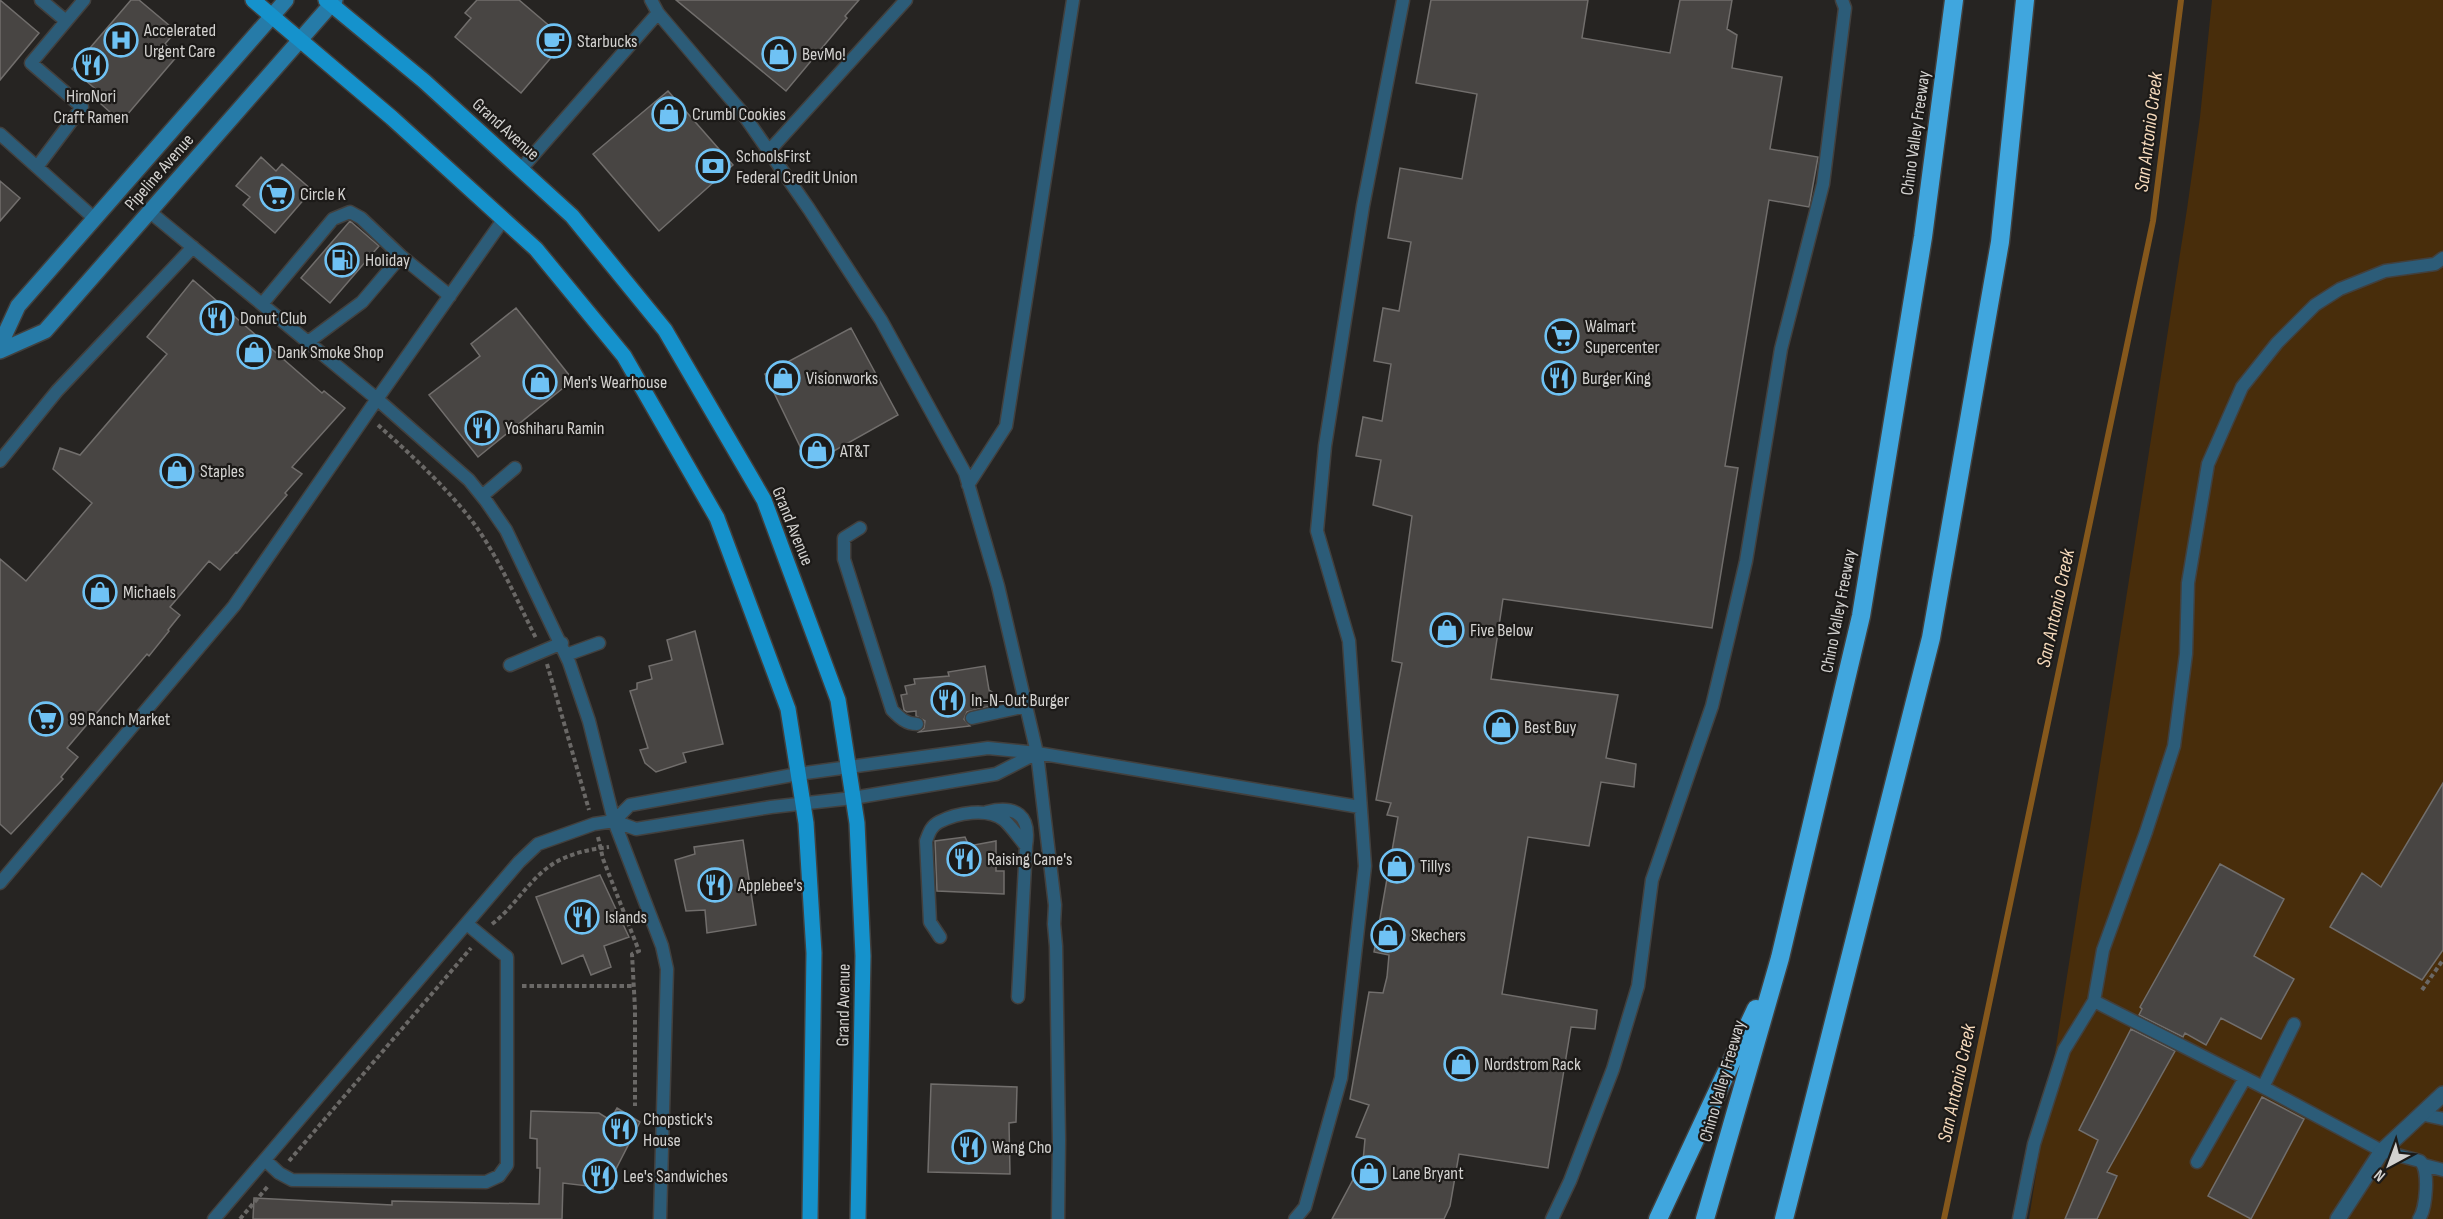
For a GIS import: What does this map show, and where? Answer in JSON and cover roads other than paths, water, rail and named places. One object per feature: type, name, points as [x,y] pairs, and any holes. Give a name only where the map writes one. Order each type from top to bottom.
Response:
[{"type":"highway","name":"Chino Valley Freeway","points":[[1705,1219],[1780,958],[1861,616],[1923,237],[1954,0]]},
{"type":"highway","points":[[1784,1219],[1931,638],[2000,242],[2025,0]]},
{"type":"highway","points":[[1658,1219],[1780,958]]},
{"type":"main road","name":"Grand Avenue","points":[[253,0],[392,118],[536,249],[624,356],[717,518],[788,709],[798,774],[808,854],[814,953],[810,1219]]},
{"type":"main road","name":"Pipeline Avenue","points":[[0,345],[18,306],[286,0]]},
{"type":"main road","name":"Grand Avenue","points":[[330,2],[423,81],[572,216],[665,330],[764,500],[838,700],[857,823],[863,956],[858,1219]]},
{"type":"main road","name":"Pipeline Avenue","points":[[0,351],[45,332],[300,41],[330,2]]},
{"type":"street","points":[[2338,1219],[2382,1151],[2443,1094]]},
{"type":"lane","points":[[41,0],[66,21]]},
{"type":"lane","points":[[37,167],[82,107],[32,63],[84,0]]},
{"type":"lane","points":[[651,0],[658,13],[741,111],[879,316],[965,473],[998,586],[1037,753],[1055,905],[1058,1219]]},
{"type":"lane","points":[[769,151],[906,0]]},
{"type":"lane","points":[[968,485],[1006,426],[1073,0]]},
{"type":"lane","points":[[1295,1219],[1305,1207],[1341,1078],[1365,866],[1349,641],[1317,531],[1325,446],[1363,206],[1403,0]]},
{"type":"lane","points":[[1551,1219],[1570,1181],[1613,1069],[1638,986],[1652,880],[1712,706],[1729,635],[1746,561],[1781,349],[1823,184],[1845,9],[1842,0]]},
{"type":"lane","points":[[521,169],[658,13]]},
{"type":"lane","points":[[0,134],[95,219]]},
{"type":"lane","points":[[150,212],[377,399],[469,480],[506,530],[564,649],[589,721],[614,821],[662,946],[667,969],[660,1219]]},
{"type":"lane","points":[[262,304],[333,219],[344,212],[350,212],[362,218],[401,256],[450,296]]},
{"type":"lane","points":[[0,883],[234,606],[503,220]]},
{"type":"lane","points":[[0,461],[57,391],[193,247]]},
{"type":"lane","points":[[308,342],[362,302],[401,256]]},
{"type":"lane","points":[[2019,1219],[2034,1144],[2064,1050],[2094,1001],[2103,950],[2146,832],[2174,746],[2186,654],[2188,584],[2208,464],[2242,387],[2277,343],[2315,305],[2340,289],[2385,272],[2435,264],[2443,258]]},
{"type":"lane","points":[[482,496],[515,468]]},
{"type":"lane","points":[[860,528],[844,538],[844,559],[892,710],[900,719],[910,724],[917,724]]},
{"type":"lane","points":[[510,665],[542,651],[599,643]]},
{"type":"lane","points":[[972,717],[1026,706]]},
{"type":"lane","points":[[614,821],[630,805],[798,774],[988,748],[1037,753],[1360,807]]},
{"type":"lane","points":[[214,1219],[519,862],[538,844],[594,824],[614,821],[636,829],[771,807],[853,798],[996,774],[1037,753]]},
{"type":"lane","points":[[940,937],[930,922],[926,841],[930,830],[938,822],[966,814],[987,812],[1003,820],[1026,846],[1018,997]]},
{"type":"lane","points":[[265,1160],[279,1173],[292,1180],[486,1182],[499,1176],[507,1165],[507,957],[467,924]]},
{"type":"lane","points":[[2094,1001],[2382,1151],[2443,1170]]},
{"type":"lane","points":[[2263,1087],[2294,1024]]},
{"type":"lane","points":[[2197,1162],[2245,1078]]},
{"type":"lane","points":[[2420,1114],[2443,1119]]},
{"type":"lane","points":[[2419,1219],[2424,1212],[2424,1165]]},
{"type":"waterway","name":"San Antonio Creek","points":[[1944,1219],[2153,221],[2181,0]]},
{"type":"place","name":"Accelerated Urgent Care","points":[[121,40]]},
{"type":"place","name":"Starbucks","points":[[554,41]]},
{"type":"place","name":"BevMo!","points":[[779,54]]},
{"type":"place","name":"HiroNori Craft Ramen","points":[[91,65]]},
{"type":"place","name":"Crumbl Cookies","points":[[669,114]]},
{"type":"place","name":"SchoolsFirst Federal Credit Union","points":[[713,166]]},
{"type":"place","name":"Circle K","points":[[277,194]]},
{"type":"place","name":"Holiday","points":[[342,260]]},
{"type":"place","name":"Donut Club","points":[[217,318]]},
{"type":"place","name":"Walmart Supercenter","points":[[1562,336]]},
{"type":"place","name":"Dank Smoke Shop","points":[[254,352]]},
{"type":"place","name":"Visionworks","points":[[783,378]]},
{"type":"place","name":"Burger King","points":[[1559,378]]},
{"type":"place","name":"Men's Wearhouse","points":[[540,382]]},
{"type":"place","name":"Yoshiharu Ramin","points":[[482,428]]},
{"type":"place","name":"AT&T","points":[[817,451]]},
{"type":"place","name":"Staples","points":[[177,471]]},
{"type":"place","name":"Michaels","points":[[100,592]]},
{"type":"place","name":"Five Below","points":[[1447,630]]},
{"type":"place","name":"In-N-Out Burger","points":[[948,700]]},
{"type":"place","name":"99 Ranch Market","points":[[46,719]]},
{"type":"place","name":"Best Buy","points":[[1501,727]]},
{"type":"place","name":"Raising Cane's","points":[[964,859]]},
{"type":"place","name":"Tillys","points":[[1397,866]]},
{"type":"place","name":"Applebee's","points":[[715,885]]},
{"type":"place","name":"Islands","points":[[582,917]]},
{"type":"place","name":"Skechers","points":[[1388,935]]},
{"type":"place","name":"Nordstrom Rack","points":[[1461,1064]]},
{"type":"place","name":"Chopstick's House","points":[[620,1129]]},
{"type":"place","name":"Wang Cho","points":[[969,1147]]},
{"type":"place","name":"Lane Bryant","points":[[1369,1173]]},
{"type":"place","name":"Lee's Sandwiches","points":[[600,1176]]}]
